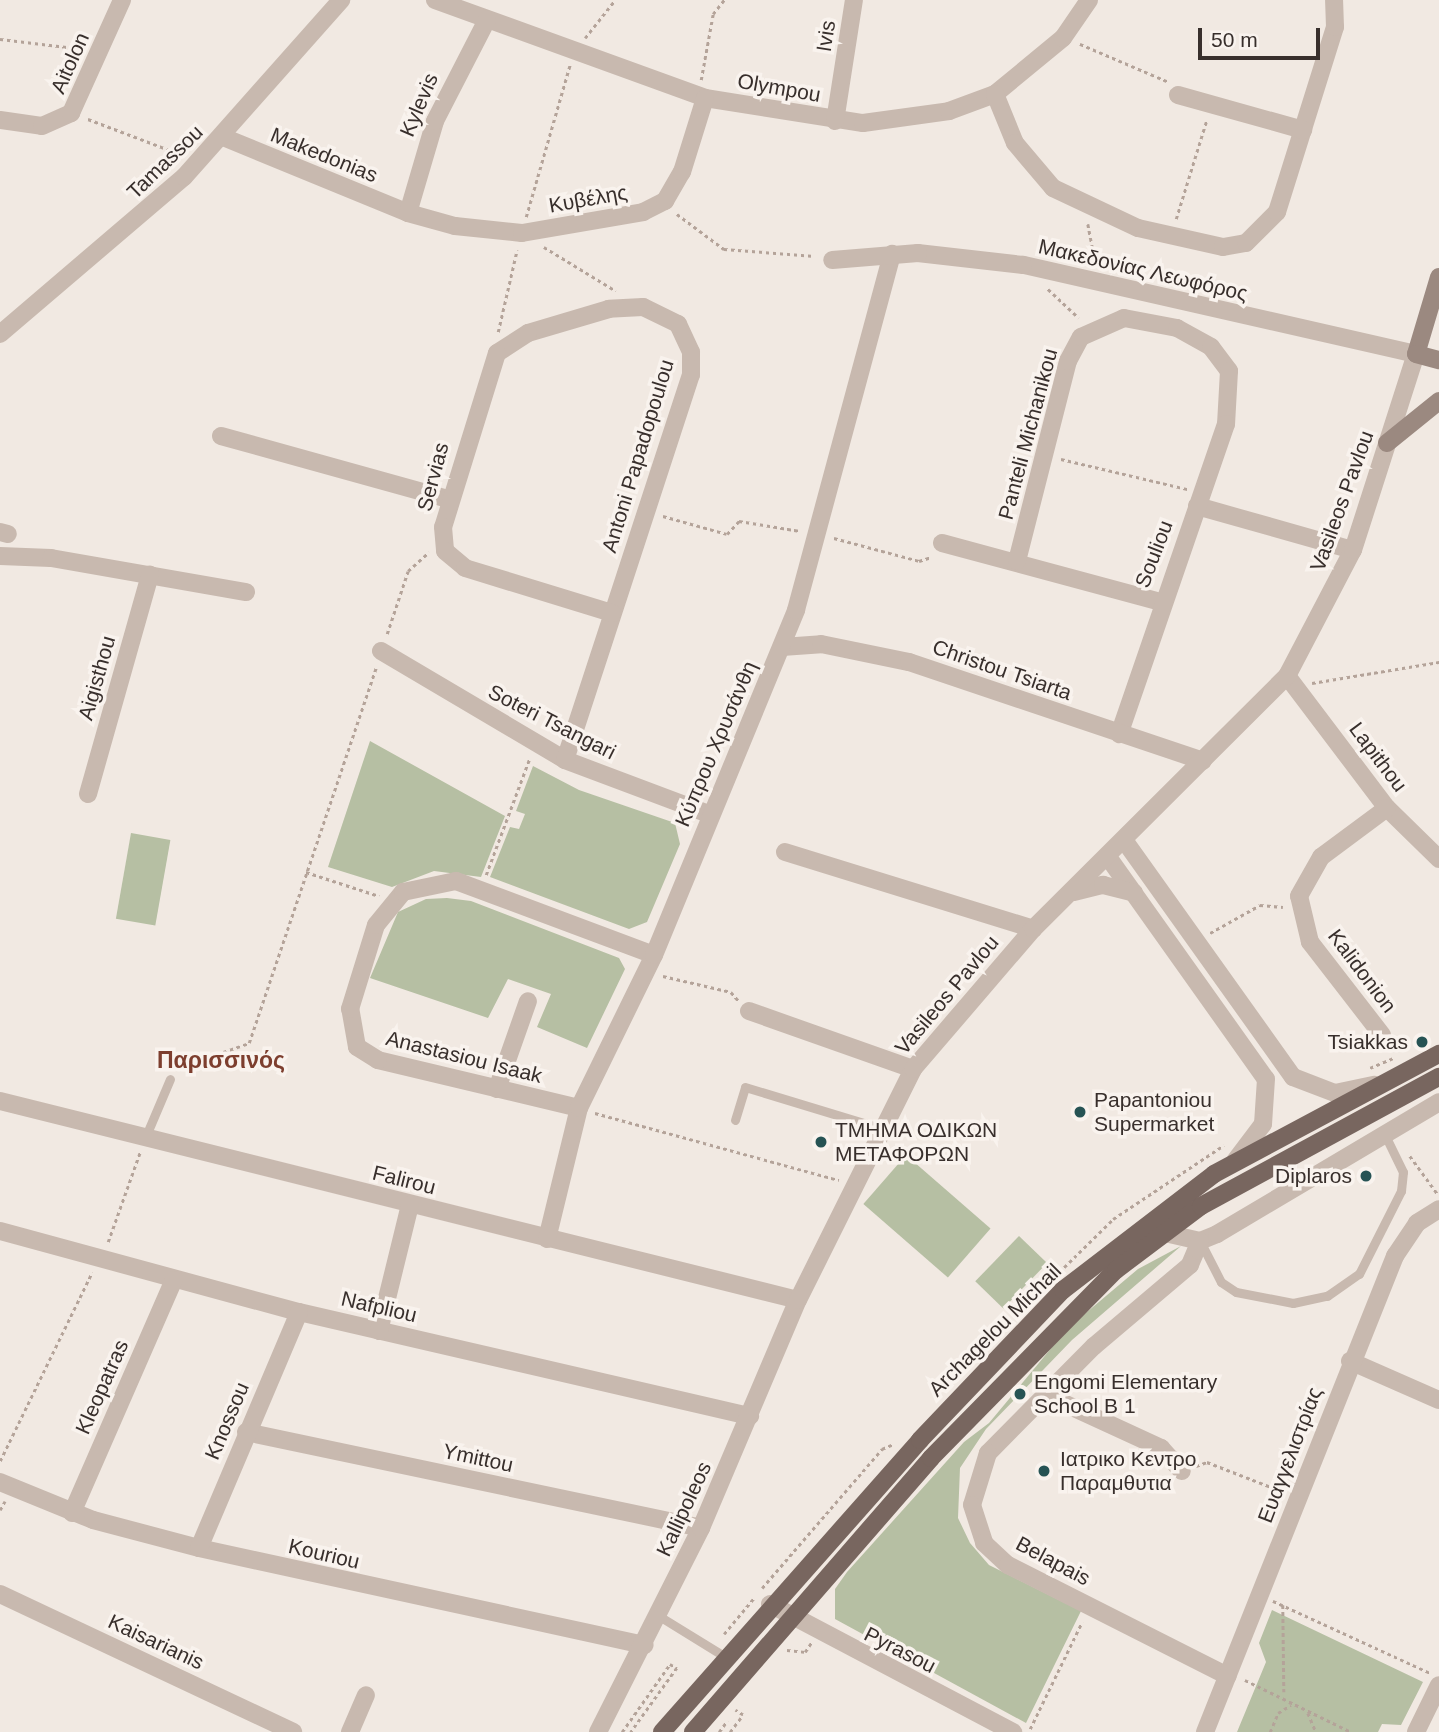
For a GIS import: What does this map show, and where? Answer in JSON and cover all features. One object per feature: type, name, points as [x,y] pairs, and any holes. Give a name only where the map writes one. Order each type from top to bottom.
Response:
[{"type":"main road","points":[[1416,354],[1439,278]]},
{"type":"main road","name":"Μακεδονίας Λεωφόρος","points":[[1416,354],[1439,360]]},
{"type":"main road","points":[[1387,443],[1439,401]]},
{"type":"main road","name":"Archagelou Michail","points":[[662,1732],[770,1604],[1063,1290],[1235,1161],[1436,1054]]},
{"type":"main road","name":"Archagelou Michail","points":[[693,1732],[996,1387],[1072,1310],[1165,1233],[1300,1147],[1439,1077]]},
{"type":"street","name":"Aitolon","points":[[0,120],[42,125],[71,113],[122,0]]},
{"type":"street","name":"Tamassou","points":[[0,334],[97,258],[199,162],[341,0]]},
{"type":"street","name":"Olympou","points":[[435,0],[705,98],[835,121],[902,119],[995,94],[1063,38],[1089,0]]},
{"type":"street","name":"Ivis","points":[[835,121],[854,0]]},
{"type":"street","points":[[995,94],[1033,170],[1085,207],[1171,235],[1223,247],[1246,243],[1263,230],[1277,212],[1335,27],[1334,0]]},
{"type":"street","name":"Kylevis","points":[[408,213],[435,121],[486,20]]},
{"type":"street","points":[[1178,95],[1303,131]]},
{"type":"street","points":[[665,201],[682,172],[705,98]]},
{"type":"street","name":"Makedonias","points":[[223,137],[408,213]]},
{"type":"street","name":"Κυβέλης","points":[[408,213],[456,226],[522,233],[643,212],[665,201]]},
{"type":"street","name":"Μακεδονίας Λεωφόρος","points":[[832,260],[892,254],[1023,265],[1416,354]]},
{"type":"street","name":"Κύπρου Χρυσάνθη","points":[[547,1239],[579,1108],[654,955],[782,647],[892,254]]},
{"type":"street","points":[[491,363],[504,346],[528,333],[609,309],[643,307]]},
{"type":"street","name":"Antoni Papadopoulou","points":[[565,760],[692,361],[677,324],[643,307]]},
{"type":"street","points":[[1090,328],[1111,319],[1150,321],[1201,339],[1224,362],[1231,403],[1200,499]]},
{"type":"street","name":"Panteli Michanikou","points":[[1017,562],[1068,361],[1090,328]]},
{"type":"street","name":"Vasileos Pavlou","points":[[798,1300],[913,1069],[1033,929],[1203,761],[1291,681],[1353,551],[1416,354]]},
{"type":"street","name":"Servias","points":[[491,363],[448,499],[442,540],[465,568],[612,613]]},
{"type":"street","points":[[220,436],[448,499]]},
{"type":"street","name":"Souliou","points":[[1119,734],[1161,602],[1200,499],[1353,551]]},
{"type":"street","points":[[942,543],[1161,602]]},
{"type":"street","points":[[0,556],[150,575],[247,592]]},
{"type":"street","name":"Aigisthou","points":[[88,794],[150,575]]},
{"type":"street","name":"Christou Tsiarta","points":[[782,647],[821,644],[909,663],[1203,761]]},
{"type":"street","name":"Soteri Tsangari","points":[[381,651],[565,760],[711,815]]},
{"type":"street","name":"Lapithou","points":[[1291,681],[1387,808],[1439,859]]},
{"type":"street","points":[[1299,908],[1301,884],[1313,866],[1387,808]]},
{"type":"street","points":[[1124,840],[1293,1077],[1335,1093],[1374,1085]]},
{"type":"street","points":[[785,852],[1033,929]]},
{"type":"street","points":[[1108,857],[1266,1079],[1263,1124],[1235,1161]]},
{"type":"street","points":[[392,901],[429,882],[481,888],[654,955]]},
{"type":"street","points":[[1070,893],[1103,885],[1134,893]]},
{"type":"street","name":"Anastasiou Isaak","points":[[392,901],[376,925],[351,1003],[352,1040],[378,1060],[579,1108]]},
{"type":"street","name":"Kalidonion","points":[[1299,908],[1310,942],[1382,1035]]},
{"type":"street","points":[[497,1090],[528,1002]]},
{"type":"street","points":[[749,1011],[913,1069]]},
{"type":"street","name":"Falirou","points":[[0,1101],[798,1300]]},
{"type":"street","points":[[1165,1233],[1200,1241],[1383,1131],[1439,1102]]},
{"type":"street","points":[[379,1331],[410,1205]]},
{"type":"street","name":"Ευαγγελιστρίας","points":[[1205,1732],[1237,1678],[1259,1595],[1350,1361],[1395,1256],[1418,1223],[1439,1209]]},
{"type":"street","name":"Nafpliou","points":[[0,1231],[299,1312],[750,1416]]},
{"type":"street","name":"Belapais","points":[[1200,1241],[1190,1265],[1046,1395],[979,1467],[974,1524],[996,1556],[1090,1606],[1237,1678]]},
{"type":"street","name":"Kleopatras","points":[[72,1513],[174,1280]]},
{"type":"street","name":"Kallipoleos","points":[[598,1732],[645,1645],[701,1528],[798,1300]]},
{"type":"street","name":"Knossou","points":[[199,1548],[299,1312]]},
{"type":"street","points":[[1350,1361],[1439,1400]]},
{"type":"street","points":[[1046,1395],[1161,1448],[1182,1471]]},
{"type":"street","name":"Ymittou","points":[[246,1432],[701,1528]]},
{"type":"street","name":"Kouriou","points":[[0,1482],[72,1513],[199,1548],[645,1645]]},
{"type":"street","name":"Kaisarianis","points":[[0,1594],[293,1732]]},
{"type":"street","name":"Pyrasou","points":[[770,1604],[790,1620],[1009,1731]]},
{"type":"street","points":[[1416,1732],[1439,1685]]},
{"type":"street","points":[[350,1732],[366,1695]]},
{"type":"lane","points":[[145,1138],[170,1079]]},
{"type":"lane","points":[[735,1120],[745,1087],[883,1129]]},
{"type":"lane","points":[[1200,1241],[1221,1282],[1236,1292],[1293,1303],[1327,1296],[1359,1274],[1401,1191],[1403,1172],[1383,1131]]},
{"type":"lane","points":[[659,1616],[724,1656]]},
{"type":"path","points":[[491,363],[522,233],[574,51],[615,0]]},
{"type":"path","points":[[705,98],[700,87],[713,14],[724,0]]},
{"type":"path","points":[[1063,38],[1166,77],[1178,95]]},
{"type":"path","points":[[0,39],[100,51]]},
{"type":"path","points":[[1171,235],[1212,104]]},
{"type":"path","points":[[71,113],[199,162]]},
{"type":"path","points":[[665,201],[694,232],[724,249],[832,260]]},
{"type":"path","points":[[1085,207],[1099,281]]},
{"type":"path","points":[[522,233],[643,307]]},
{"type":"path","points":[[1023,265],[1090,328]]},
{"type":"path","points":[[1044,455],[1200,499]]},
{"type":"path","points":[[646,511],[727,534],[739,521],[815,533],[919,561],[928,560],[942,543]]},
{"type":"path","points":[[170,1079],[183,1063],[249,1043],[408,571],[442,540]]},
{"type":"path","points":[[1291,681],[1439,662]]},
{"type":"path","points":[[481,888],[535,744]]},
{"type":"path","points":[[306,872],[392,901]]},
{"type":"path","points":[[1195,942],[1259,905],[1299,908]]},
{"type":"path","points":[[646,972],[731,992],[749,1011]]},
{"type":"path","points":[[579,1108],[856,1184]]},
{"type":"path","points":[[0,1461],[102,1260],[145,1138]]},
{"type":"path","points":[[1406,1150],[1439,1195]]},
{"type":"path","points":[[734,1622],[882,1449],[895,1443]]},
{"type":"path","points":[[1182,1471],[1208,1461],[1297,1498]]},
{"type":"path","points":[[1259,1595],[1439,1677]]},
{"type":"path","points":[[1283,1605],[1285,1695],[1291,1705],[1351,1732]]},
{"type":"path","points":[[1029,1732],[1090,1606]]},
{"type":"path","points":[[783,1650],[805,1652]]},
{"type":"path","points":[[622,1732],[670,1664],[677,1668],[631,1732]]},
{"type":"path","points":[[1237,1678],[1285,1695]]},
{"type":"path","points":[[1269,1732],[1278,1713],[1291,1705]]},
{"type":"path","points":[[719,1732],[735,1709],[743,1715],[730,1732]]},
{"type":"path","points":[[1308,1713],[1316,1732]]},
{"type":"green space","points":[[370,741],[505,816],[481,877],[434,871],[392,887],[328,867]]},
{"type":"green space","points":[[533,766],[579,790],[675,823],[680,844],[647,922],[629,929],[490,877],[510,827],[519,829],[525,814],[516,811]]},
{"type":"green space","points":[[131,833],[170,840],[155,926],[116,919]]},
{"type":"green space","points":[[426,899],[471,901],[619,958],[625,969],[587,1048],[537,1027],[551,994],[508,979],[488,1018],[370,978],[398,912]]},
{"type":"green space","points":[[906,1155],[991,1228],[948,1278],[863,1204]]},
{"type":"green space","points":[[1019,1236],[1047,1263],[1003,1308],[975,1281]]},
{"type":"green space","points":[[1181,1246],[1072,1340],[986,1429],[960,1468],[958,1518],[970,1543],[989,1565],[1081,1611],[1026,1723],[835,1619],[835,1589],[847,1572],[964,1442],[989,1423],[1068,1328],[1138,1269]]},
{"type":"green space","points":[[1272,1610],[1423,1682],[1401,1725],[1382,1724],[1378,1732],[1237,1732],[1266,1662],[1259,1643]]},
{"type":"place","name":"Tsiakkas","points":[[1422,1042]]},
{"type":"place","name":"Papantoniou Supermarket","points":[[1080,1112]]},
{"type":"place","name":"ΤΜΗΜΑ ΟΔΙΚΩΝ ΜΕΤΑΦΟΡΩΝ","points":[[821,1142]]},
{"type":"place","name":"Diplaros","points":[[1366,1176]]},
{"type":"place","name":"Engomi Elementary School B 1","points":[[1020,1394]]},
{"type":"place","name":"Ιατρικο Κεντρο Παραμθυτια","points":[[1044,1471]]},
{"type":"district","name":"Παρισσινός","points":[[221,1060]]}]
